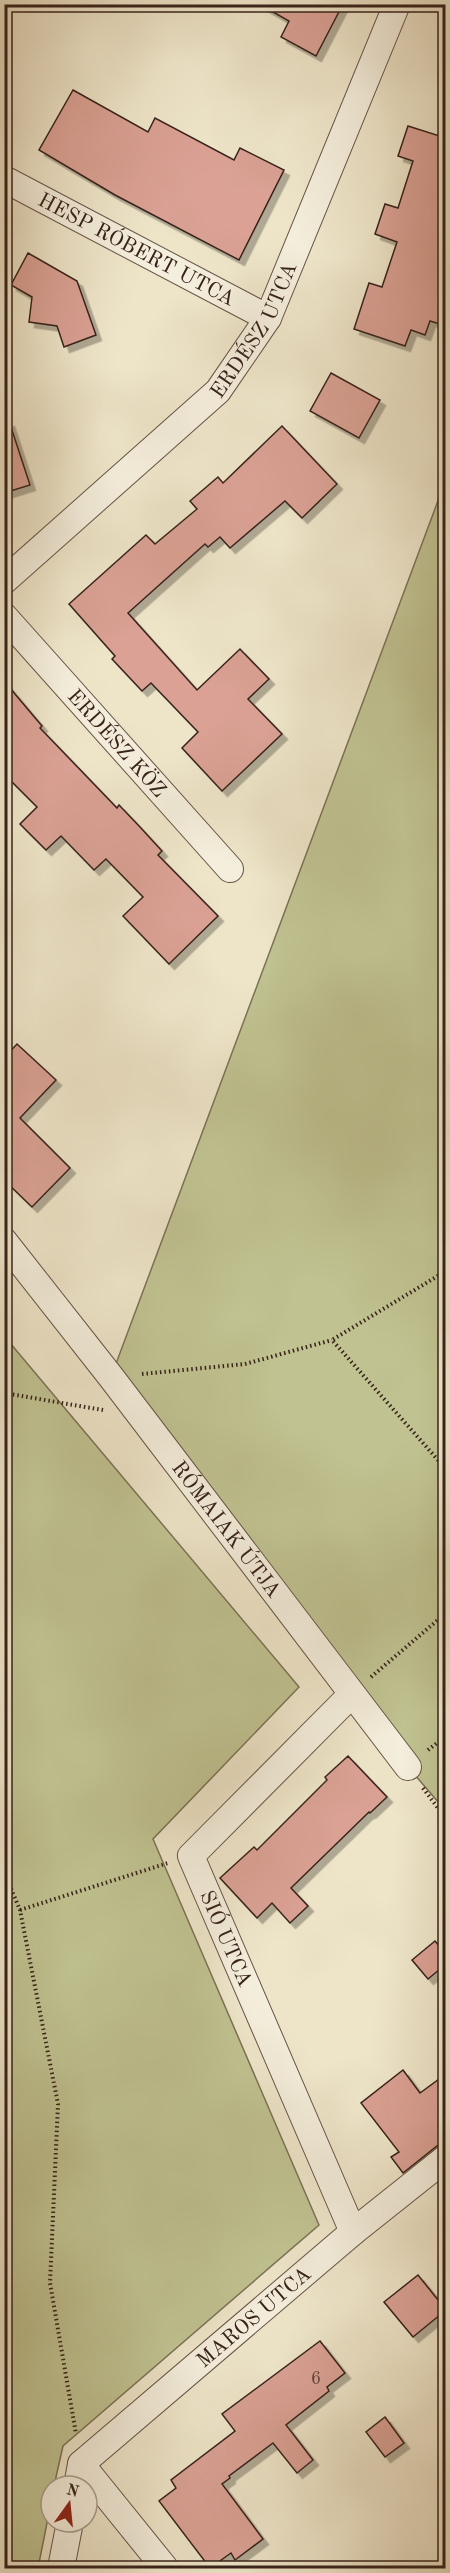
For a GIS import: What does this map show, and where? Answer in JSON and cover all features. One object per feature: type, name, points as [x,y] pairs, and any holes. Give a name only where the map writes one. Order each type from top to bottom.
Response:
[{"type":"street","name":"ERDÉSZ UTCA","points":[[4,581],[218,391],[268,318],[397,4]]},
{"type":"street","name":"HESP RÓBERT UTCA","points":[[4,179],[268,318]]},
{"type":"street","name":"ERDÉSZ KÖZ","points":[[4,616],[230,869]]},
{"type":"street","name":"RÓMAIAK ÚTJA","points":[[4,1241],[111,1377],[408,1767]]},
{"type":"street","points":[[191,1856],[352,1694]]},
{"type":"street","name":"SIÓ UTCA","points":[[191,1856],[353,2232]]},
{"type":"street","name":"MAROS UTCA","points":[[80,2474],[353,2232],[446,2158]]},
{"type":"street","points":[[99,2497],[165,2568]]},
{"type":"street","points":[[61,2568],[68,2534]]},
{"type":"path","points":[[111,1377],[245,1364],[332,1340],[446,1271]]},
{"type":"path","points":[[332,1340],[446,1469]]},
{"type":"path","points":[[4,1393],[142,1418]]},
{"type":"path","points":[[352,1694],[446,1613]]},
{"type":"path","points":[[408,1767],[446,1820]]},
{"type":"path","points":[[20,1910],[191,1856]]},
{"type":"path","points":[[4,1872],[20,1910],[58,2104],[50,2283],[79,2474]]},
{"type":"green space","points":[[445,482],[445,1810],[408,1767],[111,1377]]},
{"type":"green space","points":[[5,1337],[299,1687],[153,1839],[319,2225],[63,2446],[57,2474],[39,2474],[39,2534],[45,2534],[38,2568],[4,2568]]},
{"type":"building","points":[[259,4],[343,4],[316,56],[281,37],[289,21]]},
{"type":"building","points":[[73,90],[148,132],[155,118],[234,160],[240,148],[284,170],[239,260],[115,195],[39,150]]},
{"type":"building","points":[[408,126],[446,138],[446,326],[430,321],[425,335],[411,330],[405,346],[354,329],[369,283],[382,287],[397,242],[375,234],[385,204],[398,208],[413,161],[398,156]]},
{"type":"building","points":[[28,253],[77,281],[96,335],[64,347],[57,326],[29,322],[32,297],[11,285]]},
{"type":"building","points":[[331,373],[380,400],[359,438],[310,411]]},
{"type":"building","points":[[9,421],[30,485],[4,493],[4,422]]},
{"type":"building","points":[[282,426],[337,484],[302,518],[285,501],[230,548],[220,537],[208,547],[205,544],[128,613],[197,690],[240,649],[269,679],[248,699],[282,734],[222,791],[182,748],[198,732],[151,683],[142,691],[112,659],[115,656],[69,604],[146,535],[155,544],[197,509],[190,501],[218,477],[223,483]]},
{"type":"building","points":[[4,681],[42,726],[40,728],[117,808],[119,805],[140,827],[162,851],[158,855],[218,916],[169,964],[123,916],[143,897],[106,859],[94,870],[61,836],[46,850],[20,824],[37,807],[4,774]]},
{"type":"building","points":[[17,1044],[56,1080],[20,1118],[70,1168],[32,1207],[4,1180],[4,1058]]},
{"type":"building","points":[[348,1756],[387,1797],[291,1888],[308,1906],[290,1923],[272,1903],[257,1918],[220,1878],[254,1847],[257,1850],[327,1780],[325,1777]]},
{"type":"building","points":[[435,1941],[446,1954],[446,1964],[428,1979],[412,1960]]},
{"type":"building","points":[[403,2070],[420,2093],[446,2074],[446,2143],[437,2146],[403,2173],[391,2157],[399,2152],[361,2103]]},
{"type":"building","points":[[418,2275],[446,2310],[413,2337],[384,2302]]},
{"type":"building","points":[[320,2341],[345,2373],[327,2387],[329,2391],[286,2425],[313,2460],[297,2473],[273,2443],[229,2476],[230,2478],[222,2484],[263,2539],[235,2560],[231,2553],[210,2568],[159,2501],[176,2488],[171,2480],[235,2431],[222,2414]]},
{"type":"building","points":[[385,2417],[404,2443],[385,2457],[366,2432]]}]
